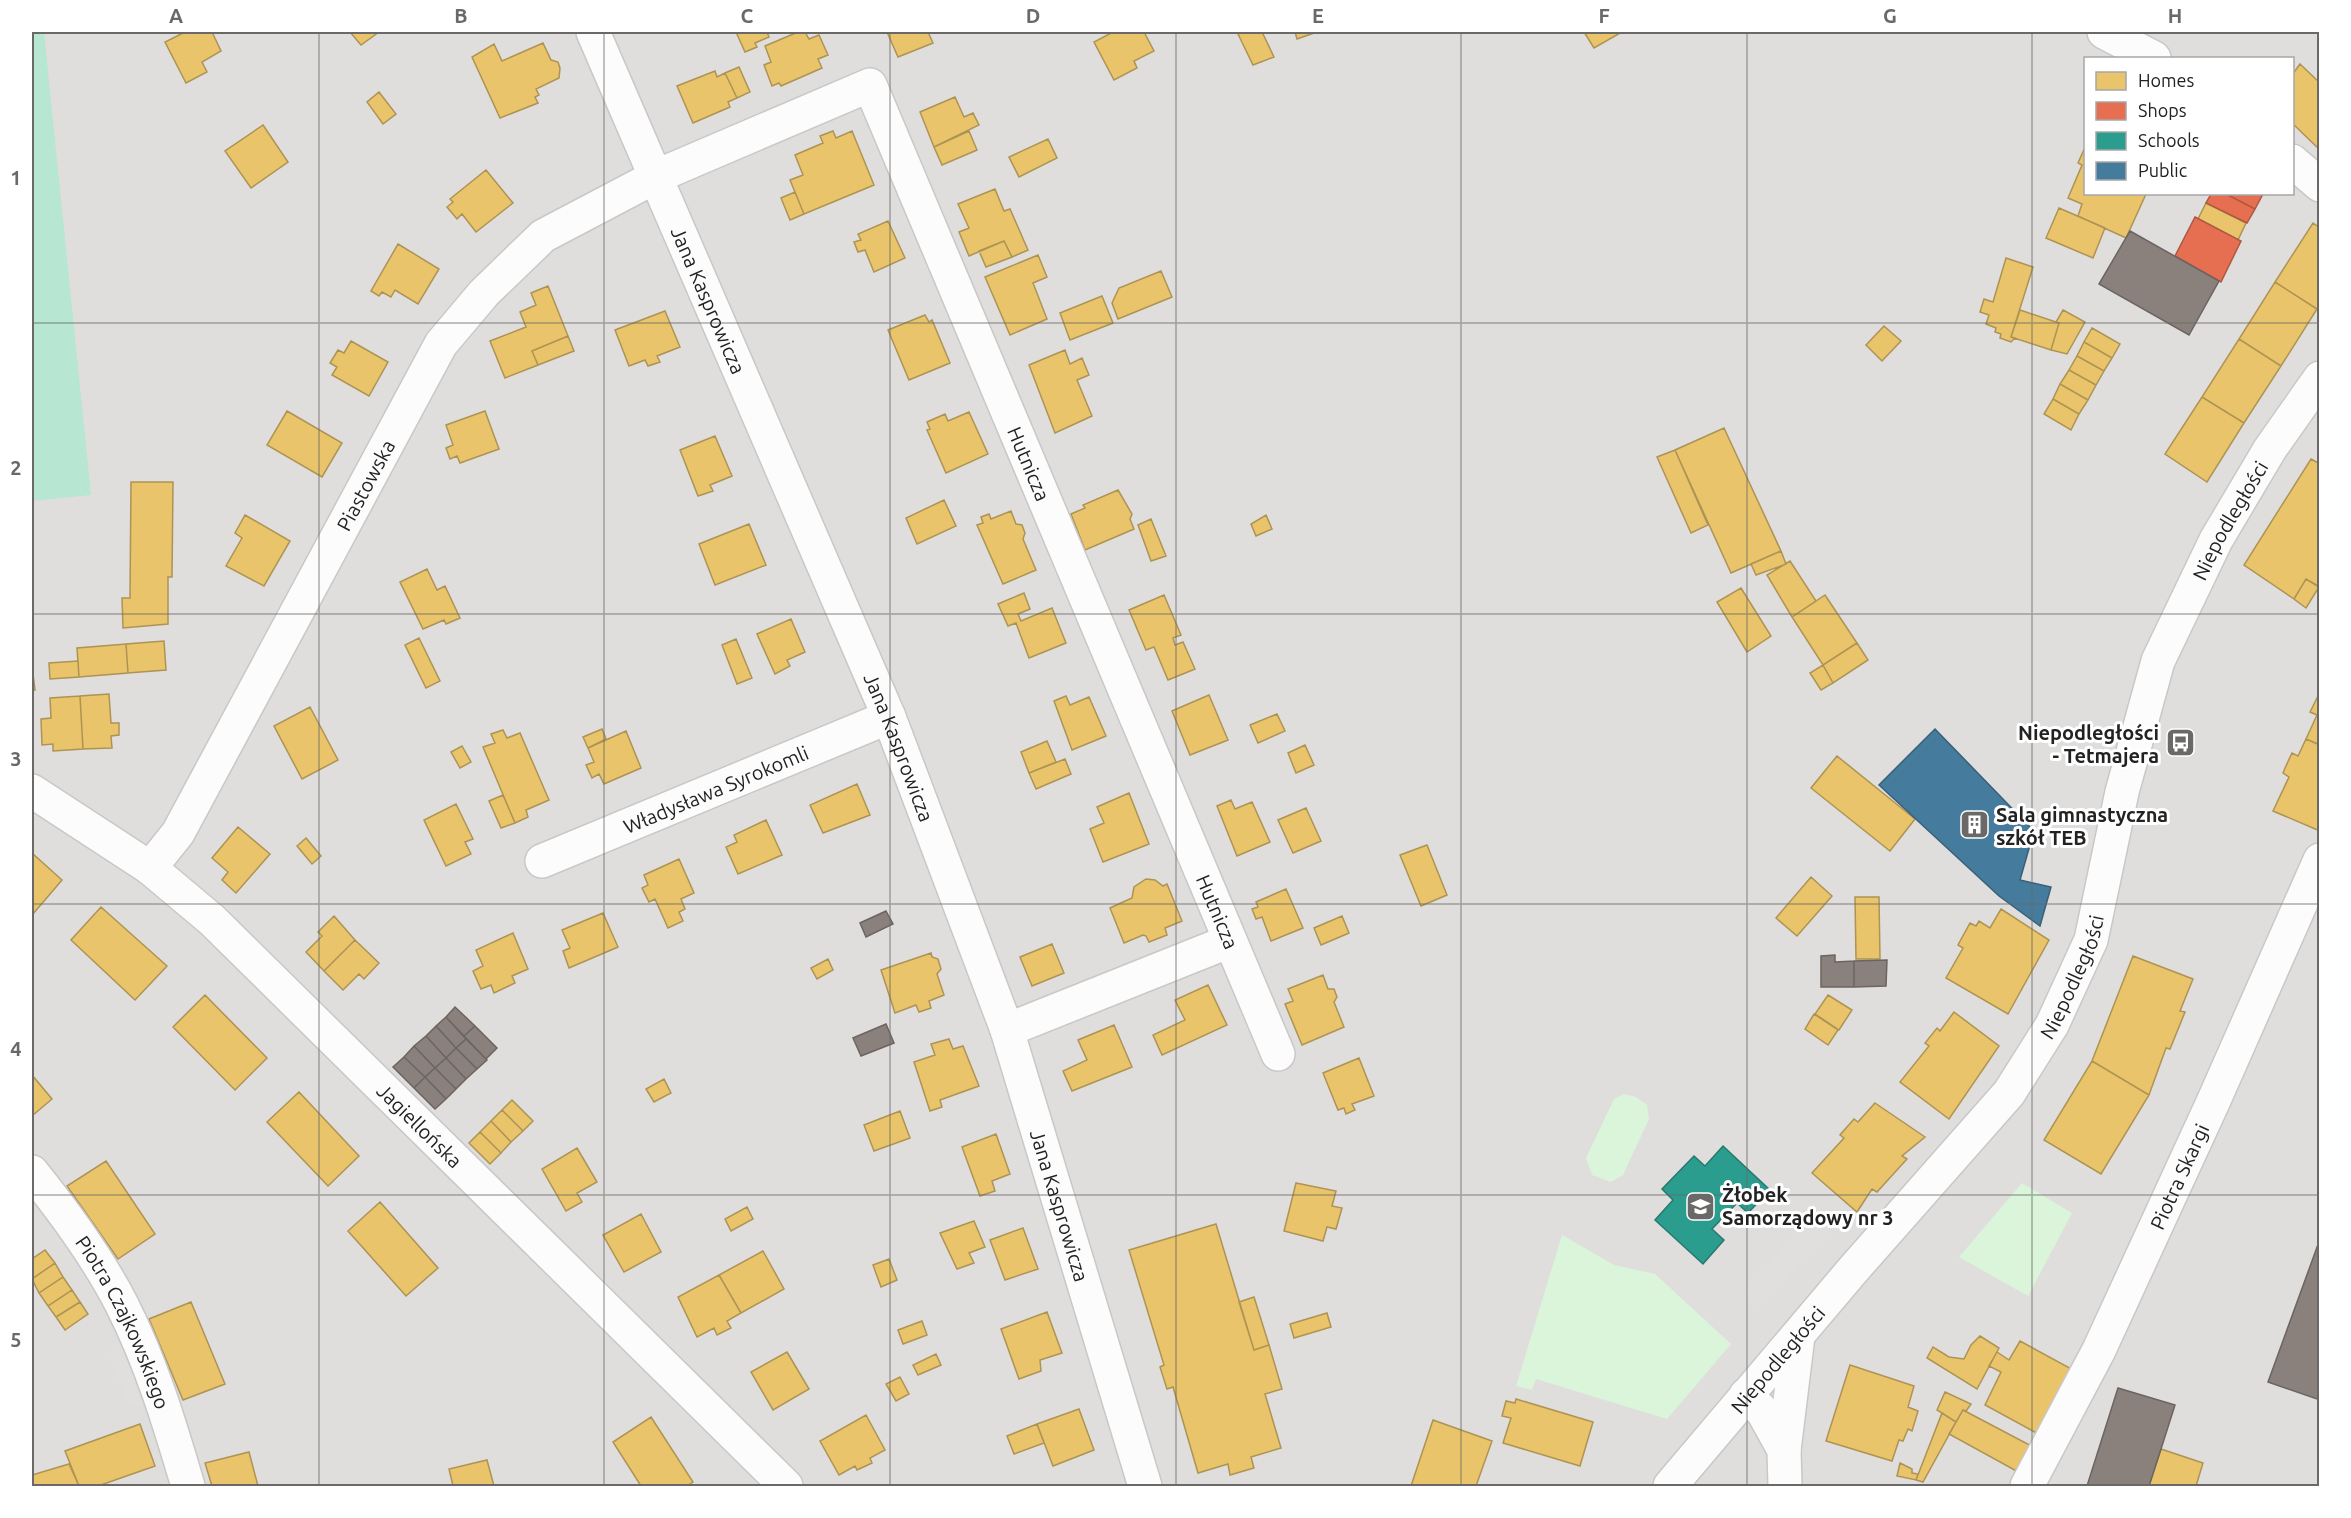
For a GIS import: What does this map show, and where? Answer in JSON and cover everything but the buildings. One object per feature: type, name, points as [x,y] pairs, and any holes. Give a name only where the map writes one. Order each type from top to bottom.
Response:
[{"type":"street","name":"Jana Kasprowicza","points":[[593,32],[890,717],[1007,1030],[1144,1486]]},
{"type":"street","points":[[2104,32],[2152,57]]},
{"type":"street","name":"Hutnicza","points":[[657,176],[870,85],[1278,1054]]},
{"type":"street","points":[[2294,162],[2319,185]]},
{"type":"street","name":"Piastowska","points":[[150,868],[178,833],[441,344],[484,293],[543,236],[657,176]]},
{"type":"street","name":"Niepodległości","points":[[1670,1486],[1746,1395],[2009,1093],[2052,1025],[2091,940],[2122,792],[2158,661],[2216,540],[2270,449],[2319,378]]},
{"type":"street","name":"Władysława Syrokomli","points":[[542,861],[890,717]]},
{"type":"street","name":"Jagiellońska","points":[[32,791],[150,868],[212,920],[786,1486]]},
{"type":"street","name":"Piotra Skargi","points":[[2027,1486],[2114,1319],[2319,861]]},
{"type":"street","points":[[1007,1030],[1230,942]]},
{"type":"street","name":"Piotra Czajkowskiego","points":[[32,1172],[74,1227],[121,1303],[140,1343],[188,1486]]},
{"type":"street","points":[[1785,1486],[1784,1450],[1798,1336]]},
{"type":"street","points":[[1746,1395],[1763,1412],[1784,1450]]},
{"type":"shaded area","points":[[32,32],[2319,32],[2319,1486],[32,1486]]},
{"type":"shaded area","points":[[1813,1216],[1830,1231],[1760,1307],[1744,1291]]},
{"type":"shaded area","points":[[128,1348],[149,1406],[128,1404],[109,1353]]},
{"type":"green space","points":[[32,32],[44,32],[91,495],[32,501]]},
{"type":"green space","points":[[1624,1094],[1636,1097],[1647,1105],[1649,1119],[1623,1175],[1611,1182],[1592,1175],[1586,1158],[1614,1099]]},
{"type":"green space","points":[[2022,1183],[2072,1213],[2028,1296],[1959,1257]]},
{"type":"green space","points":[[1562,1235],[1614,1265],[1655,1274],[1731,1344],[1667,1419],[1536,1379],[1532,1390],[1516,1386]]},
{"type":"place","name":"Niepodległości - Tetmajera","points":[[2180,743]]},
{"type":"place","name":"Sala gimnastyczna szkół TEB","points":[[1975,825]]},
{"type":"place","name":"Żłobek Samorządowy nr 3","points":[[1701,1206]]}]
